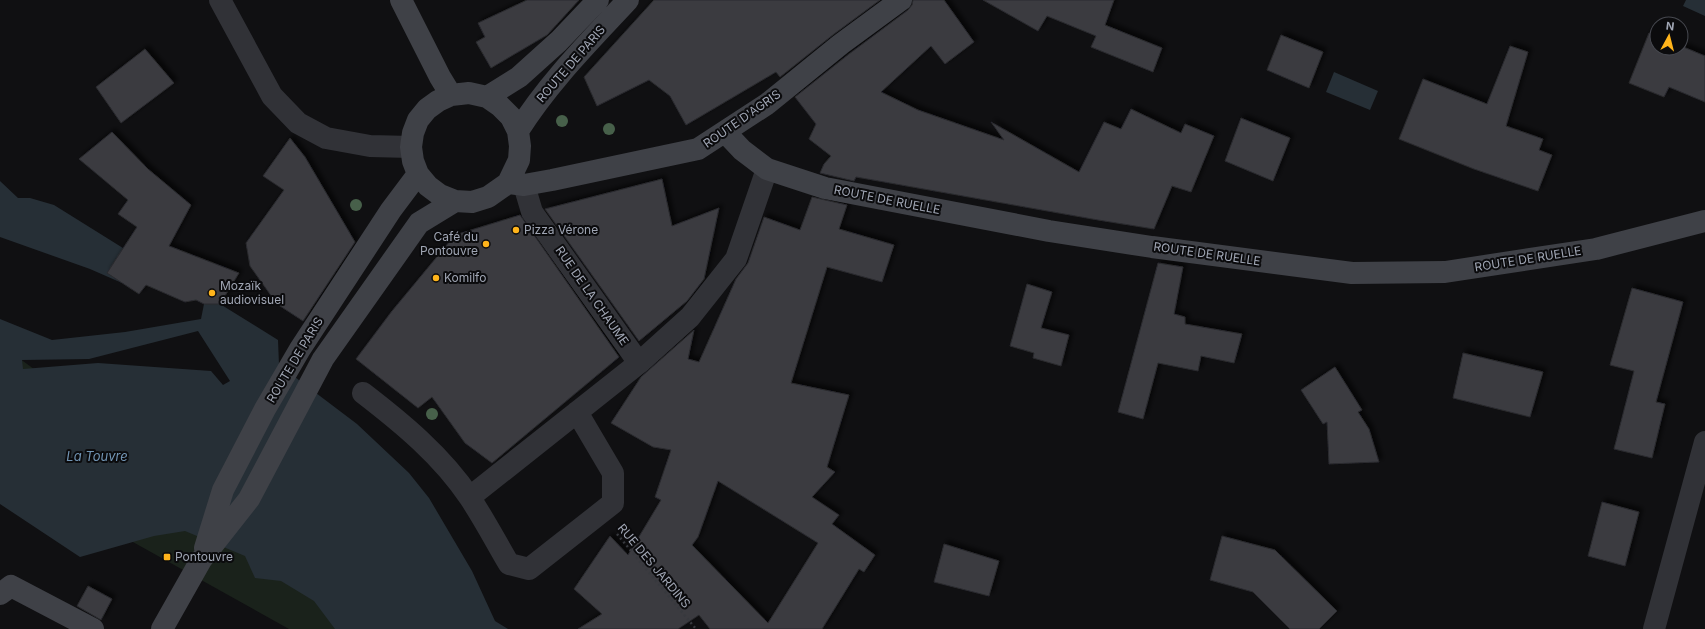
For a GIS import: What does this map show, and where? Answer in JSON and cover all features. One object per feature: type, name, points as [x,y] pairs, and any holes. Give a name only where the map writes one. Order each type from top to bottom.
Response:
[{"type":"main road","points":[[401,0],[440,77],[451,95]]},
{"type":"main road","name":"ROUTE DE PARIS","points":[[487,97],[519,77],[559,41],[598,0]]},
{"type":"main road","name":"ROUTE DE PARIS","points":[[518,132],[539,99],[628,0]]},
{"type":"main road","name":"ROUTE D'AGRIS","points":[[516,184],[698,149],[767,104],[841,44],[901,0]]},
{"type":"main road","points":[[469,93],[487,97],[500,106],[511,117],[518,132],[520,146],[516,184],[472,202],[440,196],[428,186],[418,174],[413,161],[411,147],[413,133],[418,120],[427,109],[438,101],[451,95],[469,93]]},
{"type":"main road","name":"ROUTE DE RUELLE","points":[[725,132],[742,150],[767,169],[825,188],[1049,231],[1152,247],[1352,273],[1452,271],[1596,249],[1705,221]]},
{"type":"main road","name":"ROUTE DE PARIS","points":[[201,560],[223,490],[265,409],[300,348],[391,210],[418,174]]},
{"type":"main road","points":[[162,629],[201,560],[249,499],[323,359],[419,223],[455,200]]},
{"type":"main road","points":[[0,594],[10,586],[93,629]]},
{"type":"street","points":[[220,0],[272,96],[298,123],[326,138],[370,146],[411,147]]},
{"type":"street","points":[[470,497],[639,363],[690,318],[736,259],[767,169]]},
{"type":"street","name":"RUE DE LA CHAUME","points":[[516,184],[532,212],[639,363]]},
{"type":"street","points":[[363,393],[400,421],[438,459],[470,497],[509,564],[529,569],[613,503],[613,473],[577,412]]},
{"type":"street","points":[[1654,629],[1705,442]]},
{"type":"path","name":"RUE DES JARDINS","points":[[598,515],[617,534],[696,629]]},
{"type":"shaded area","points":[[0,344],[386,629],[289,629],[0,468]]},
{"type":"water","points":[[1686,0],[1705,0],[1705,16],[1683,6]]},
{"type":"water","points":[[1334,72],[1378,91],[1370,110],[1326,92]]},
{"type":"water","points":[[0,181],[18,198],[30,198],[54,205],[139,258],[122,283],[90,269],[0,237]]},
{"type":"water","name":"La Touvre","points":[[204,304],[220,304],[278,340],[279,365],[357,424],[409,473],[429,498],[472,571],[495,621],[508,629],[335,629],[314,601],[281,581],[255,578],[245,556],[185,531],[154,536],[80,557],[0,504],[0,319],[52,340],[125,332],[201,319]],"holes":[[[198,331],[230,381],[223,385],[211,371],[98,363],[23,369],[22,360],[89,359]]]},
{"type":"building","points":[[527,0],[579,0],[547,35],[491,68],[476,42],[485,37],[478,23]]},
{"type":"building","points":[[654,0],[880,0],[780,77],[776,72],[686,125],[670,96],[649,80],[597,106],[584,77]]},
{"type":"building","points":[[913,0],[944,0],[974,42],[945,64],[931,46],[881,92],[918,110],[1004,140],[991,122],[1079,172],[1104,122],[1121,129],[1131,109],[1181,133],[1185,124],[1214,136],[1191,192],[1172,186],[1154,229],[856,177],[854,181],[820,173],[824,164],[831,156],[809,139],[816,124],[795,97],[908,10],[912,5]]},
{"type":"building","points":[[983,0],[1114,0],[1105,25],[1162,48],[1153,72],[1091,47],[1096,36],[1047,16],[1038,31]]},
{"type":"building","points":[[1649,33],[1649,56],[1689,56],[1689,49],[1705,56],[1705,102],[1669,87],[1664,97],[1629,83]]},
{"type":"building","points":[[1281,35],[1323,52],[1309,88],[1267,70]]},
{"type":"building","points":[[1510,46],[1528,52],[1506,126],[1543,139],[1539,150],[1552,155],[1538,191],[1474,169],[1399,139],[1423,79],[1487,104]]},
{"type":"building","points":[[145,49],[174,83],[121,123],[96,87]]},
{"type":"building","points":[[1241,118],[1290,138],[1273,181],[1225,161]]},
{"type":"building","points":[[112,132],[148,169],[191,205],[169,246],[239,273],[220,304],[204,304],[196,300],[185,302],[146,285],[139,294],[107,273],[137,227],[118,214],[128,200],[79,159]]},
{"type":"building","points":[[290,138],[305,157],[355,242],[303,321],[277,304],[250,266],[246,243],[284,190],[263,176]]},
{"type":"building","points":[[662,179],[672,226],[719,208],[704,279],[687,301],[639,341],[545,209]]},
{"type":"building","points":[[812,197],[847,205],[839,229],[894,245],[882,282],[827,267],[791,383],[849,395],[827,467],[835,472],[812,497],[839,515],[832,524],[875,555],[864,572],[859,569],[822,629],[710,629],[699,615],[678,629],[578,629],[602,614],[574,589],[610,536],[628,555],[661,500],[655,497],[671,450],[653,447],[611,423],[641,377],[694,330],[688,359],[699,362],[736,279],[748,263],[764,217],[800,230]],"holes":[[[718,481],[818,543],[768,623],[692,545],[698,537]]]},
{"type":"building","points":[[520,215],[619,357],[492,463],[465,443],[432,397],[418,408],[356,359],[392,311],[455,235]]},
{"type":"building","points":[[1158,263],[1183,267],[1174,314],[1185,317],[1185,324],[1242,334],[1234,363],[1201,356],[1198,371],[1158,363],[1143,419],[1118,412]]},
{"type":"building","points":[[1027,284],[1052,292],[1041,328],[1069,335],[1061,366],[1033,358],[1034,353],[1010,346]]},
{"type":"building","points":[[1632,288],[1683,302],[1656,402],[1665,404],[1652,458],[1614,449],[1634,371],[1610,365]]},
{"type":"building","points":[[1463,353],[1543,372],[1530,417],[1453,398]]},
{"type":"building","points":[[1335,367],[1362,410],[1358,412],[1369,429],[1379,462],[1329,464],[1327,422],[1323,424],[1301,390]]},
{"type":"building","points":[[1602,502],[1639,512],[1625,566],[1588,556]]},
{"type":"building","points":[[1222,536],[1275,550],[1337,611],[1319,629],[1290,629],[1253,592],[1210,580]]},
{"type":"building","points":[[944,544],[999,561],[989,596],[934,582]]},
{"type":"building","points":[[88,586],[112,599],[101,620],[77,606]]},
{"type":"place","name":"Pizza Vérone","points":[[516,230]]},
{"type":"place","name":"Café du Pontouvre","points":[[486,244]]},
{"type":"place","name":"Komilfo","points":[[436,278]]},
{"type":"place","name":"Mozaïk audiovisuel","points":[[212,293]]},
{"type":"place","name":"Pontouvre","points":[[167,557]]}]
